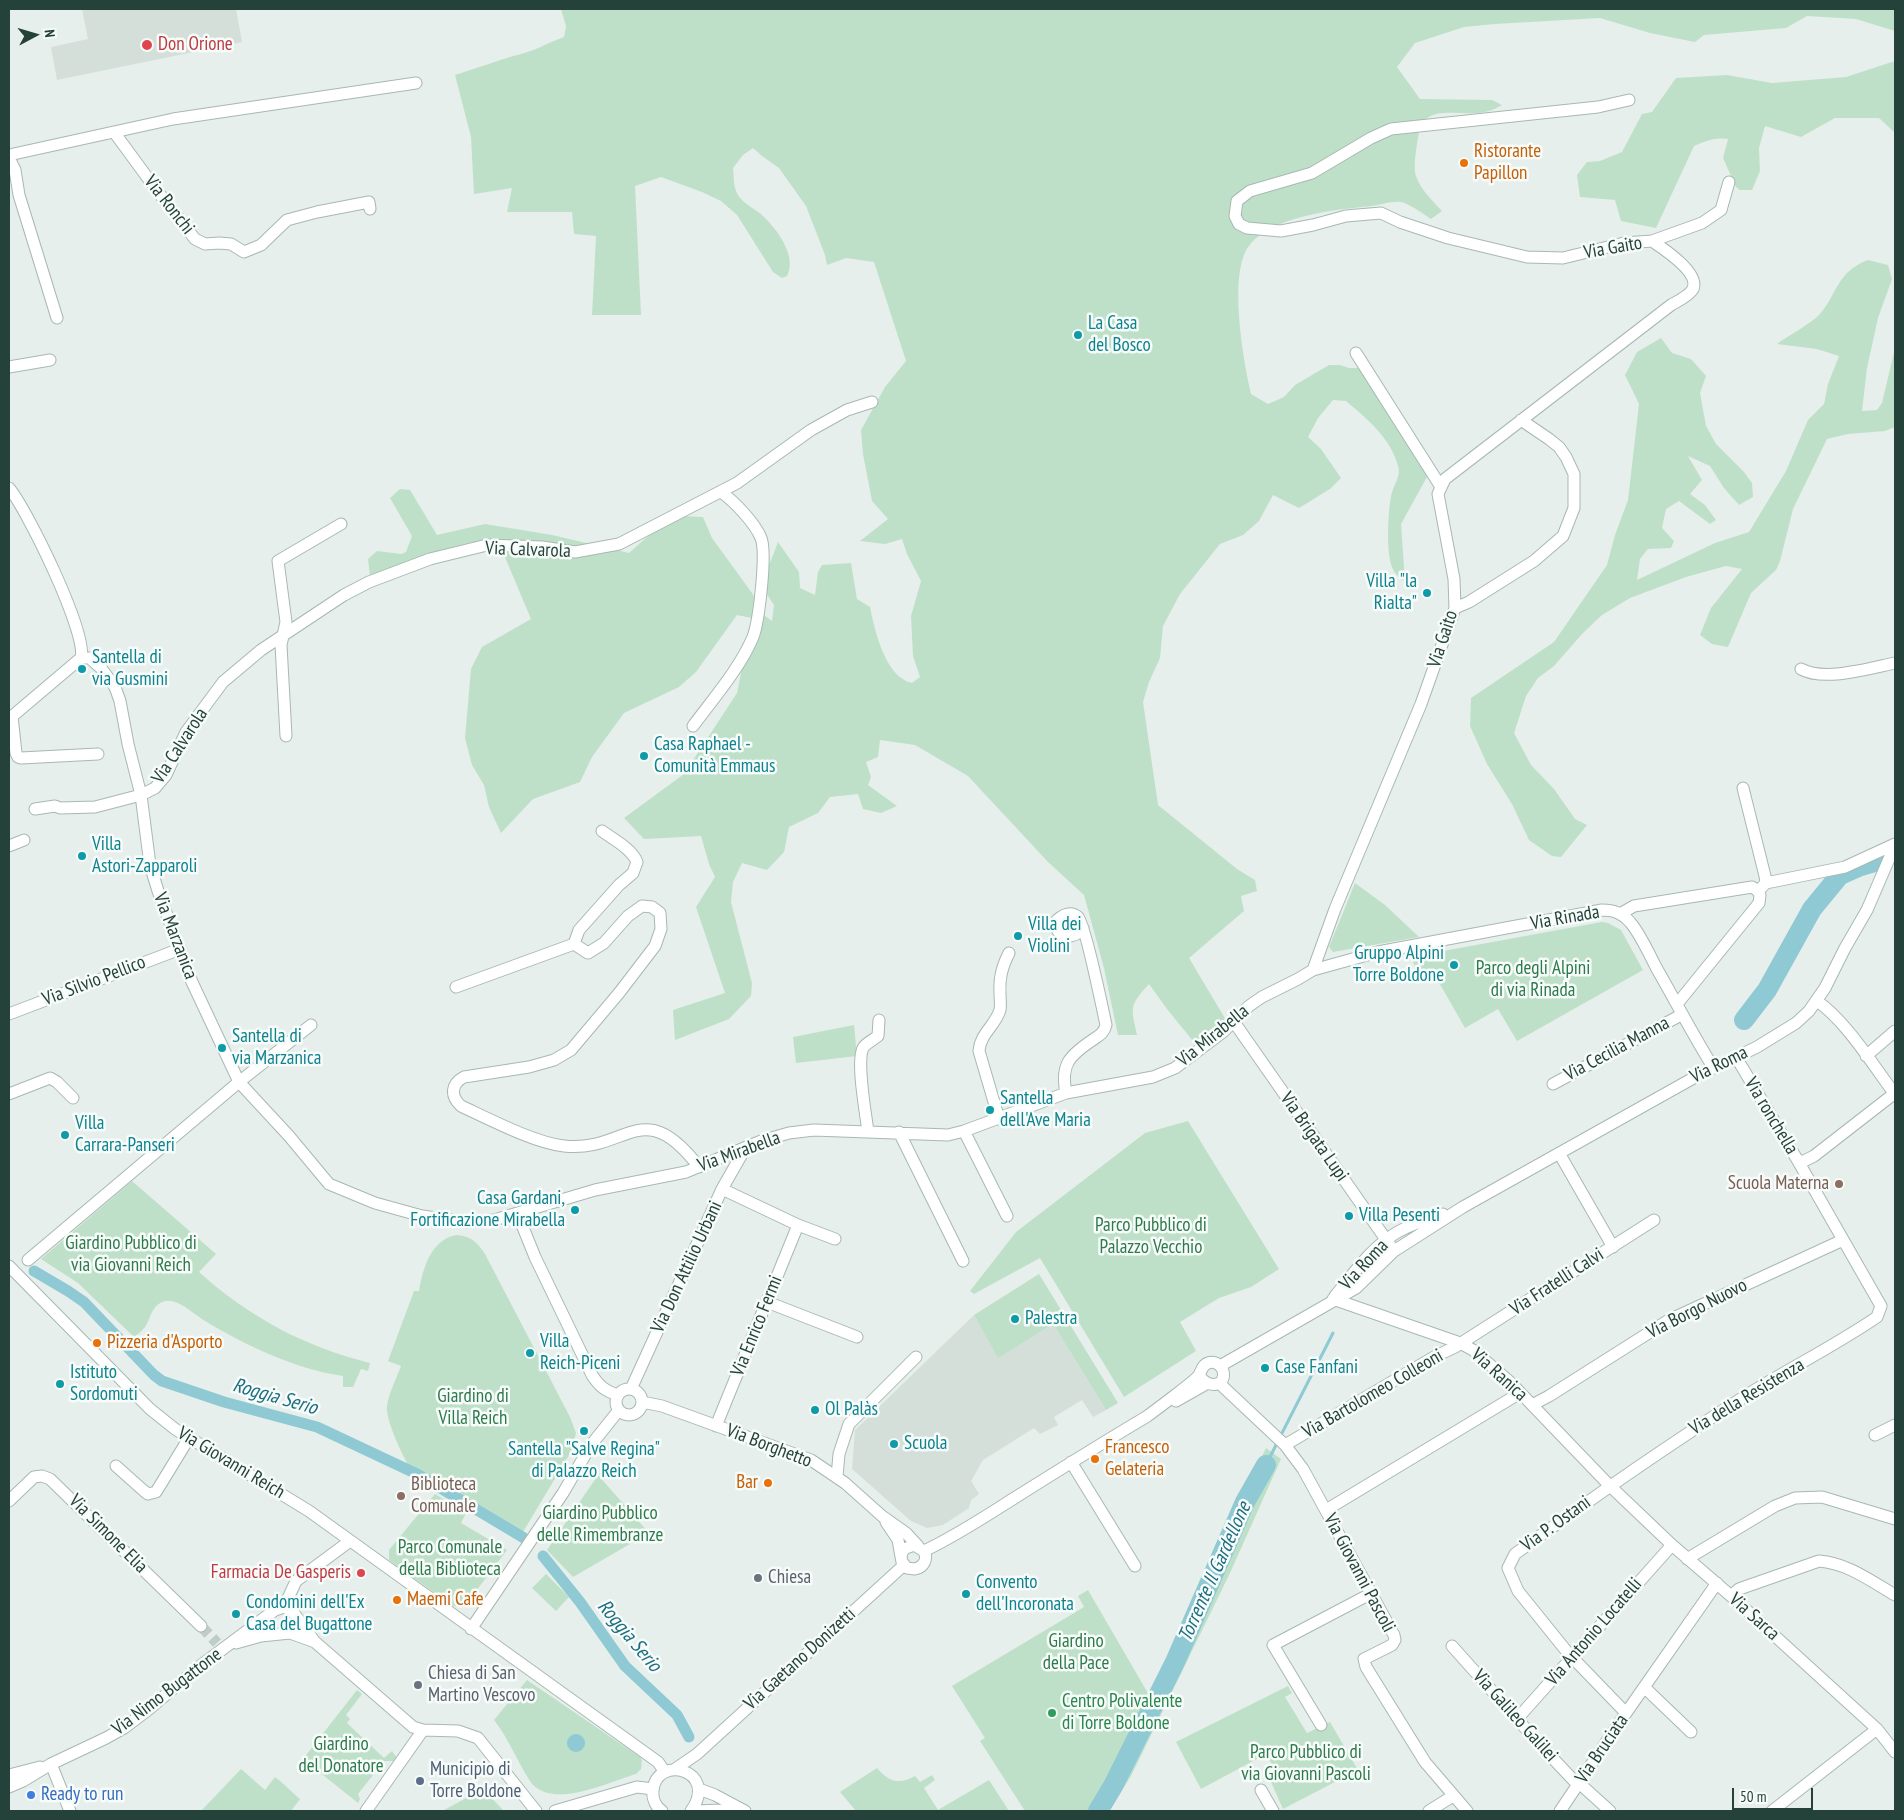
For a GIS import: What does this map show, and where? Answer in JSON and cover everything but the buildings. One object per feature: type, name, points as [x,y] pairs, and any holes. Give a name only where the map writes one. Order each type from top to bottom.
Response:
[{"type":"street","points":[[57,318],[19,195],[15,170],[9,157],[173,119],[416,83]]},
{"type":"street","name":"Via Gaito","points":[[1312,970],[1335,909],[1421,704],[1455,608],[1454,579],[1438,494],[1445,479],[1613,352],[1671,305],[1686,296],[1692,289],[1694,281],[1690,272],[1652,241],[1624,243],[1563,258],[1527,257],[1448,238],[1400,222],[1381,213],[1346,216],[1313,226],[1281,231],[1247,228],[1239,224],[1235,216],[1237,201],[1250,191],[1312,173],[1391,129],[1598,107],[1628,100]]},
{"type":"street","name":"Via Ronchi","points":[[114,132],[195,239],[205,244],[230,244],[244,252],[261,245],[287,220],[316,212],[369,202],[370,209]]},
{"type":"street","points":[[9,178],[19,195]]},
{"type":"street","points":[[1652,241],[1702,223],[1721,210],[1729,182]]},
{"type":"street","points":[[1356,353],[1441,487]]},
{"type":"street","points":[[9,366],[50,360]]},
{"type":"street","name":"Via Calvarola","points":[[141,796],[160,784],[186,732],[223,682],[261,650],[284,637],[344,595],[370,582],[430,559],[487,545],[576,552],[619,544],[737,483],[811,430],[847,410],[872,402]]},
{"type":"street","points":[[1455,608],[1477,597],[1534,561],[1563,536],[1574,508],[1574,474],[1566,458],[1559,447],[1521,420]]},
{"type":"street","points":[[9,488],[28,518],[67,603],[82,645],[81,658],[10,718],[18,757],[98,754]]},
{"type":"street","points":[[693,726],[723,686],[742,656],[753,636],[758,611],[763,557],[762,540],[740,509],[721,492]]},
{"type":"street","points":[[286,736],[281,646],[286,622],[278,561],[341,524]]},
{"type":"street","name":"Via Marzanica","points":[[81,658],[90,658],[101,668],[115,686],[141,796],[150,864],[192,982],[239,1082],[289,1136],[329,1184],[375,1203],[422,1216],[466,1222],[494,1220],[518,1215]]},
{"type":"street","points":[[1802,670],[1809,674],[1833,674],[1895,664]]},
{"type":"street","points":[[1679,1009],[1759,902],[1766,876],[1743,788]]},
{"type":"street","points":[[35,809],[55,806],[60,808],[95,807],[141,796]]},
{"type":"street","points":[[574,944],[578,930],[619,885],[633,873],[637,862],[636,858],[625,848],[602,831]]},
{"type":"street","points":[[9,846],[24,840]]},
{"type":"street","name":"Via Rinada","points":[[1312,970],[1378,952],[1602,910],[1612,910],[1620,914],[1634,906],[1762,887],[1845,867],[1895,845]]},
{"type":"street","name":"Via Roma","points":[[1333,1299],[1356,1288],[1394,1251],[1463,1207],[1713,1067],[1777,1036],[1796,1023],[1817,1001],[1867,910],[1890,863],[1895,845]]},
{"type":"street","points":[[574,944],[588,953],[604,943],[628,916],[642,906],[652,907],[660,913],[661,929],[655,946],[619,993],[571,1050],[554,1060],[529,1067],[464,1077],[458,1080],[454,1086],[455,1100],[462,1106],[512,1129],[562,1146],[577,1147],[591,1145],[645,1129],[658,1131],[678,1143],[699,1167]]},
{"type":"street","name":"Via Cecilia Manna","points":[[1620,914],[1630,922],[1638,934],[1713,1067]]},
{"type":"street","points":[[1066,1094],[1063,1071],[1068,1062],[1081,1048],[1100,1036],[1106,1025],[1083,928]]},
{"type":"street","points":[[456,987],[574,944]]},
{"type":"street","name":"Via Silvio Pellico","points":[[9,1014],[180,949]]},
{"type":"street","points":[[998,1119],[979,1051],[980,1044],[1000,1008],[1001,971],[1009,953]]},
{"type":"street","name":"Via Mirabella","points":[[518,1215],[595,1190],[673,1175],[699,1167],[761,1141],[798,1132],[814,1130],[948,1135],[1066,1094],[1153,1077],[1175,1068],[1193,1055],[1262,997],[1312,970]]},
{"type":"street","points":[[1798,1161],[1804,1161],[1814,1156],[1895,1093],[1835,1018],[1817,1001]]},
{"type":"street","name":"Via Cecilia Manna","points":[[1553,1084],[1679,1009]]},
{"type":"street","points":[[868,1132],[862,1080],[862,1053],[866,1044],[878,1036],[879,1020]]},
{"type":"street","name":"Via Brigata Lupi","points":[[1234,1022],[1394,1251]]},
{"type":"street","points":[[28,1260],[239,1082],[311,1025]]},
{"type":"street","points":[[1866,1056],[1895,1031]]},
{"type":"street","name":"Via ronchella","points":[[1736,1057],[1881,1306]]},
{"type":"street","points":[[9,1094],[50,1078],[57,1082],[73,1098]]},
{"type":"street","points":[[964,1131],[1007,1216]]},
{"type":"street","points":[[899,1132],[963,1261]]},
{"type":"street","name":"Via Don Attilio Urbani","points":[[631,1389],[722,1189],[746,1147]]},
{"type":"street","points":[[1559,1154],[1613,1247]]},
{"type":"street","points":[[722,1189],[798,1226],[835,1238]]},
{"type":"street","name":"Via Roma","points":[[1333,1299],[1368,1254],[1385,1240],[1413,1224],[1463,1207]]},
{"type":"street","points":[[518,1215],[547,1283],[592,1375],[601,1387],[618,1395]]},
{"type":"street","name":"Via Fratelli Calvi","points":[[1460,1343],[1654,1220]]},
{"type":"street","name":"Via Enrico Fermi","points":[[716,1426],[798,1226]]},
{"type":"street","name":"Via Borgo Nuovo","points":[[1532,1405],[1669,1320],[1842,1240]]},
{"type":"street","name":"Via Giovanni Reich","points":[[9,1266],[150,1409],[175,1429],[309,1511],[670,1771]]},
{"type":"street","name":"Via Ranica","points":[[1333,1299],[1460,1343],[1473,1350],[1520,1393],[1609,1485]]},
{"type":"street","name":"Via Gaetano Donizetti","points":[[653,1789],[655,1782],[696,1754],[903,1560],[907,1547],[921,1548],[962,1531],[1152,1413],[1203,1379],[1203,1366],[1208,1362],[1215,1362],[1220,1366],[1333,1299]]},
{"type":"street","points":[[767,1302],[857,1337]]},
{"type":"street","name":"Via della Resistenza","points":[[1609,1485],[1752,1392],[1858,1330],[1877,1317],[1881,1306]]},
{"type":"street","name":"Via Bartolomeo Colleoni","points":[[1285,1445],[1460,1343]]},
{"type":"street","points":[[837,1477],[839,1454],[849,1424],[916,1357]]},
{"type":"street","points":[[1203,1379],[1214,1385],[1219,1383],[1223,1371],[1220,1366]]},
{"type":"street","name":"Via Giovanni Pascoli","points":[[1219,1383],[1285,1445],[1303,1469],[1394,1635],[1395,1640],[1392,1645],[1364,1659],[1366,1667],[1425,1762],[1467,1811]]},
{"type":"street","points":[[631,1389],[639,1393],[642,1402],[639,1410],[631,1414],[623,1413],[619,1410],[616,1403],[618,1395],[623,1390],[631,1389]]},
{"type":"street","points":[[1326,1510],[1520,1393]]},
{"type":"street","name":"Via Borghetto","points":[[642,1402],[662,1406],[804,1457],[837,1477],[882,1516],[906,1532],[921,1548]]},
{"type":"street","points":[[474,1631],[563,1493],[591,1445],[619,1410]]},
{"type":"street","points":[[1875,1435],[1895,1425]]},
{"type":"street","points":[[116,1466],[144,1492],[148,1494],[156,1492],[189,1438]]},
{"type":"street","points":[[1071,1462],[1135,1566]]},
{"type":"street","name":"Via Simone Elia","points":[[9,1501],[34,1477],[42,1476],[50,1479],[201,1626]]},
{"type":"street","name":"Via Sarca","points":[[1609,1485],[1672,1545],[1717,1583],[1877,1729],[1895,1752]]},
{"type":"street","name":"Via P. Ostani","points":[[1572,1656],[1518,1591],[1508,1568],[1515,1554],[1609,1485]]},
{"type":"street","points":[[1687,1558],[1775,1506],[1795,1498],[1822,1497],[1895,1519]]},
{"type":"street","name":"Via Borghetto","points":[[882,1516],[898,1540],[903,1560]]},
{"type":"street","points":[[284,1607],[296,1581],[350,1541]]},
{"type":"street","name":"Via Antonio Locatelli","points":[[1517,1719],[1672,1545]]},
{"type":"street","points":[[903,1560],[911,1569],[919,1568],[926,1558],[921,1548]]},
{"type":"street","points":[[1731,1596],[1739,1590],[1819,1561],[1843,1565],[1895,1595]]},
{"type":"street","name":"Via Bruciata","points":[[1560,1811],[1717,1583]]},
{"type":"street","points":[[1321,1724],[1273,1645],[1372,1593]]},
{"type":"street","points":[[276,1634],[270,1626],[270,1615],[275,1610],[284,1607],[290,1609],[314,1642],[413,1727],[423,1730],[458,1731],[478,1738],[536,1811]]},
{"type":"street","name":"Via Nimo Bugattone","points":[[51,1764],[124,1728],[149,1710],[222,1646],[270,1615]]},
{"type":"street","points":[[290,1633],[297,1619]]},
{"type":"street","points":[[222,1646],[261,1636],[290,1633],[314,1642]]},
{"type":"street","name":"Via Galileo Galilei","points":[[1452,1646],[1578,1784],[1610,1811]]},
{"type":"street","points":[[1572,1656],[1626,1713]]},
{"type":"street","points":[[1644,1687],[1691,1732]]},
{"type":"street","points":[[1772,1811],[1877,1729]]},
{"type":"street","points":[[366,1811],[423,1730]]},
{"type":"street","points":[[691,1811],[698,1798],[696,1754]]},
{"type":"street","points":[[9,1776],[51,1764]]},
{"type":"street","points":[[9,1787],[51,1764]]},
{"type":"street","points":[[51,1764],[70,1811]]},
{"type":"street","points":[[670,1771],[684,1771],[697,1784],[745,1811]]},
{"type":"street","points":[[555,1811],[637,1787],[653,1789],[655,1803],[660,1811]]},
{"type":"street","points":[[1261,1790],[1274,1811]]},
{"type":"street","points":[[1429,1811],[1454,1796]]},
{"type":"street","points":[[696,1811],[728,1811]]},
{"type":"shaded area","name":"Don Orione","points":[[82,9],[236,9],[242,42],[57,80],[51,47],[88,39]]},
{"type":"shaded area","points":[[974,1315],[998,1357],[1053,1324],[1106,1410],[1093,1417],[1082,1400],[1054,1417],[1058,1425],[1040,1434],[1034,1428],[983,1460],[971,1481],[979,1494],[971,1500],[969,1508],[943,1525],[927,1528],[911,1521],[852,1469],[855,1430]]},
{"type":"green space","points":[[561,9],[1895,9],[1895,31],[1856,19],[1807,16],[1786,28],[1704,35],[1695,42],[1650,33],[1600,18],[1464,27],[1415,43],[1397,67],[1420,99],[1492,100],[1502,105],[1486,112],[1436,114],[1421,121],[1415,157],[1416,176],[1424,190],[1442,211],[1431,219],[1408,204],[1397,202],[1300,217],[1266,231],[1253,242],[1244,255],[1238,285],[1238,304],[1242,344],[1251,394],[1268,404],[1284,397],[1295,385],[1329,365],[1340,365],[1349,368],[1370,368],[1427,477],[1401,524],[1405,582],[1394,571],[1388,544],[1392,492],[1399,473],[1395,456],[1384,438],[1362,415],[1346,401],[1333,400],[1318,418],[1308,437],[1321,449],[1341,478],[1330,489],[1299,508],[1273,495],[1259,521],[1243,535],[1220,544],[1180,594],[1163,626],[1160,658],[1149,682],[1143,702],[1158,805],[1237,869],[1255,880],[1257,891],[1241,896],[1244,911],[1189,958],[1226,1020],[1201,1039],[1193,1041],[1149,984],[1138,997],[1133,1007],[1137,1035],[1118,1035],[1104,968],[1084,895],[1048,862],[968,776],[915,745],[880,740],[878,757],[866,762],[871,777],[868,785],[897,806],[881,813],[863,809],[858,794],[830,797],[818,813],[789,827],[784,852],[767,870],[742,863],[733,882],[731,902],[752,983],[751,996],[729,1019],[675,1040],[673,1010],[725,993],[696,907],[715,877],[701,836],[644,839],[624,818],[684,774],[737,693],[752,618],[737,615],[696,672],[679,687],[624,713],[592,757],[580,782],[533,799],[501,833],[489,807],[484,785],[472,765],[465,738],[471,669],[482,647],[531,619],[502,550],[472,542],[441,550],[370,577],[368,559],[377,551],[401,554],[406,552],[412,536],[390,498],[400,489],[410,490],[437,535],[485,524],[552,535],[629,553],[647,537],[680,516],[703,517],[712,538],[752,593],[764,615],[772,621],[774,605],[764,590],[768,568],[778,542],[799,572],[800,588],[815,595],[818,572],[822,565],[851,563],[857,599],[870,607],[878,640],[888,663],[903,679],[912,683],[920,677],[913,656],[911,616],[921,581],[907,554],[902,539],[885,544],[860,541],[888,519],[872,501],[863,454],[861,430],[885,387],[906,361],[874,262],[846,258],[827,265],[806,206],[779,168],[753,148],[743,155],[733,168],[735,189],[738,195],[762,215],[781,237],[790,261],[790,269],[787,276],[782,278],[773,272],[737,215],[721,201],[661,177],[635,186],[641,315],[592,315],[596,236],[574,234],[572,212],[507,212],[512,188],[474,194],[471,137],[455,75],[526,53],[564,37],[566,26]]},
{"type":"green space","points":[[1895,61],[1895,133],[1879,118],[1835,118],[1801,137],[1765,126],[1759,148],[1760,171],[1752,190],[1740,190],[1736,187],[1723,158],[1728,139],[1715,139],[1698,144],[1694,146],[1656,228],[1621,221],[1615,200],[1580,197],[1577,175],[1587,162],[1600,161],[1622,152],[1642,114],[1652,112],[1676,78],[1727,75],[1772,83],[1846,77]]},
{"type":"green space","points":[[1868,260],[1888,265],[1892,279],[1878,318],[1867,368],[1862,411],[1877,410],[1882,403],[1895,348],[1895,427],[1885,431],[1848,434],[1827,439],[1793,509],[1776,570],[1751,593],[1728,647],[1712,644],[1700,635],[1711,608],[1742,569],[1726,566],[1686,577],[1630,598],[1602,615],[1582,634],[1554,666],[1538,678],[1526,696],[1514,733],[1531,765],[1554,789],[1575,819],[1587,825],[1561,857],[1552,856],[1529,840],[1512,804],[1487,764],[1470,726],[1471,698],[1554,642],[1607,565],[1615,535],[1628,500],[1639,404],[1625,375],[1637,352],[1661,338],[1672,353],[1691,359],[1706,376],[1700,393],[1706,426],[1716,444],[1744,472],[1752,483],[1753,497],[1739,505],[1724,488],[1710,466],[1688,456],[1702,480],[1690,494],[1705,505],[1716,520],[1710,524],[1679,501],[1666,509],[1662,528],[1674,541],[1671,548],[1648,549],[1640,559],[1637,580],[1715,543],[1749,532],[1786,471],[1808,420],[1824,404],[1828,384],[1839,356],[1817,349],[1777,344],[1819,315],[1843,277],[1857,265]]},
{"type":"green space","points":[[1355,883],[1385,905],[1419,937],[1333,952],[1329,947]]},
{"type":"green space","name":"Parco degli Alpini di via Rinada","points":[[1602,922],[1621,930],[1643,970],[1517,1041],[1498,1009],[1465,1028],[1433,972],[1422,978],[1410,957]]},
{"type":"green space","points":[[854,1025],[857,1056],[796,1063],[793,1037]]},
{"type":"green space","name":"Parco Pubblico di Palazzo Vecchio","points":[[1188,1121],[1279,1269],[1251,1287],[1219,1298],[1180,1322],[1196,1351],[1124,1397],[1040,1258],[974,1294],[970,1291],[1016,1232],[1145,1133]]},
{"type":"green space","name":"Giardino Pubblico di via Giovanni Reich","points":[[132,1181],[216,1254],[199,1272],[218,1288],[258,1316],[301,1339],[370,1363],[368,1371],[361,1369],[353,1387],[343,1387],[343,1376],[307,1368],[254,1348],[173,1301],[158,1304],[145,1327],[134,1337],[78,1283],[41,1259]]},
{"type":"green space","name":"Giardino di Villa Reich","points":[[457,1235],[474,1241],[485,1254],[570,1417],[576,1433],[572,1450],[523,1532],[410,1468],[399,1447],[387,1412],[391,1391],[401,1366],[388,1361],[414,1291],[419,1291],[426,1264],[435,1248],[441,1242]]},
{"type":"green space","points":[[1039,1274],[1118,1403],[1106,1410],[1053,1324],[998,1358],[974,1315]]},
{"type":"green space","name":"Centro Polivalente di Torre Boldone","points":[[1266,1448],[1281,1459],[1230,1573],[1131,1776],[1109,1811],[1025,1811],[980,1741],[985,1738],[952,1686],[1084,1607],[1078,1596],[1088,1590],[1149,1695]]},
{"type":"green space","name":"Giardino Pubblico delle Rimembranze","points":[[598,1475],[649,1533],[573,1577],[547,1550]]},
{"type":"green space","name":"Parco Comunale della Biblioteca","points":[[435,1494],[466,1513],[461,1523],[507,1550],[464,1607],[453,1606],[389,1560],[389,1550]]},
{"type":"green space","points":[[546,1574],[569,1597],[556,1611],[532,1588]]},
{"type":"green space","points":[[527,1680],[640,1757],[642,1760],[641,1769],[636,1774],[580,1792],[551,1794],[539,1790],[530,1781],[494,1720]]},
{"type":"green space","name":"Parco Pubblico di via Giovanni Pascoli","points":[[1288,1686],[1292,1693],[1285,1697],[1307,1733],[1330,1722],[1358,1770],[1283,1809],[1271,1782],[1279,1777],[1266,1754],[1201,1789],[1176,1742]]},
{"type":"green space","name":"Giardino del Donatore","points":[[357,1690],[362,1694],[346,1715],[350,1719],[347,1723],[384,1758],[392,1751],[397,1758],[394,1761],[384,1761],[358,1794],[360,1799],[358,1803],[303,1759]]},
{"type":"green space","points":[[877,1768],[895,1781],[904,1781],[915,1776],[920,1782],[932,1775],[935,1780],[924,1788],[938,1810],[989,1780],[1009,1811],[856,1811],[840,1792]]},
{"type":"green space","points":[[241,1769],[265,1790],[275,1777],[300,1799],[291,1811],[201,1811]]},
{"type":"green space","points":[[483,1789],[504,1811],[444,1810]]},
{"type":"water","points":[[576,1734],[582,1737],[585,1743],[582,1749],[576,1752],[570,1749],[567,1743],[570,1737]]},
{"type":"waterway","name":"Torrente Il Gardellone","points":[[1875,862],[1886,856]]},
{"type":"waterway","name":"Torrente Il Gardellone","points":[[1744,1020],[1767,990],[1812,909],[1840,875],[1875,862]]},
{"type":"waterway","name":"Roggia Serio","points":[[34,1271],[84,1302],[162,1381],[224,1402],[317,1427],[417,1474],[524,1538]]},
{"type":"waterway","name":"Torrente Il Gardellone","points":[[1280,1437],[1333,1333]]},
{"type":"waterway","name":"Torrente Il Gardellone","points":[[1266,1465],[1277,1443]]},
{"type":"waterway","name":"Torrente Il Gardellone","points":[[1098,1811],[1113,1786],[1175,1662],[1245,1502],[1266,1465]]},
{"type":"waterway","name":"Roggia Serio","points":[[543,1556],[580,1602],[625,1666],[677,1715],[689,1737]]},
{"type":"tunnel","points":[[201,1626],[217,1643]]},
{"type":"place","name":"Don Orione","points":[[147,45]]},
{"type":"place","name":"Ristorante Papillon","points":[[1464,163]]},
{"type":"place","name":"La Casa del Bosco","points":[[1078,335]]},
{"type":"place","name":"Villa \"la Rialta\"","points":[[1427,593]]},
{"type":"place","name":"Santella di via Gusmini","points":[[82,669]]},
{"type":"place","name":"Casa Raphael - Comunità Emmaus","points":[[644,756]]},
{"type":"place","name":"Villa Astori-Zapparoli","points":[[82,856]]},
{"type":"place","name":"Villa dei Violini","points":[[1018,936]]},
{"type":"place","name":"Gruppo Alpini Torre Boldone","points":[[1454,965]]},
{"type":"place","name":"Santella di via Marzanica","points":[[222,1048]]},
{"type":"place","name":"Santella dell'Ave Maria","points":[[990,1110]]},
{"type":"place","name":"Villa Carrara-Panseri","points":[[65,1135]]},
{"type":"place","name":"Scuola Materna","points":[[1839,1184]]},
{"type":"place","name":"Casa Gardani, Fortificazione Mirabella","points":[[575,1210]]},
{"type":"place","name":"Villa Pesenti","points":[[1349,1216]]},
{"type":"place","name":"Palestra","points":[[1015,1319]]},
{"type":"place","name":"Pizzeria d'Asporto","points":[[97,1343]]},
{"type":"place","name":"Villa Reich-Piceni","points":[[530,1353]]},
{"type":"place","name":"Case Fanfani","points":[[1265,1368]]},
{"type":"place","name":"Istituto Sordomuti","points":[[60,1384]]},
{"type":"place","name":"Ol Palàs","points":[[815,1410]]},
{"type":"place","name":"Santella \"Salve Regina\" di Palazzo Reich","points":[[584,1431]]},
{"type":"place","name":"Scuola","points":[[894,1444]]},
{"type":"place","name":"Francesco Gelateria","points":[[1095,1459]]},
{"type":"place","name":"Bar","points":[[768,1483]]},
{"type":"place","name":"Biblioteca Comunale","points":[[401,1496]]},
{"type":"place","name":"Farmacia De Gasperis","points":[[361,1573]]},
{"type":"place","name":"Chiesa","points":[[758,1578]]},
{"type":"place","name":"Convento dell'Incoronata","points":[[966,1594]]},
{"type":"place","name":"Maemi Cafe","points":[[397,1600]]},
{"type":"place","name":"Condomini dell'Ex Casa del Bugattone","points":[[236,1614]]},
{"type":"place","name":"Chiesa di San Martino Vescovo","points":[[418,1685]]},
{"type":"place","name":"Centro Polivalente di Torre Boldone","points":[[1052,1713]]},
{"type":"place","name":"Municipio di Torre Boldone","points":[[420,1781]]},
{"type":"place","name":"Ready to run","points":[[31,1795]]},
{"type":"park label","name":"Giardino della Pace","points":[[1076,1653]]}]
